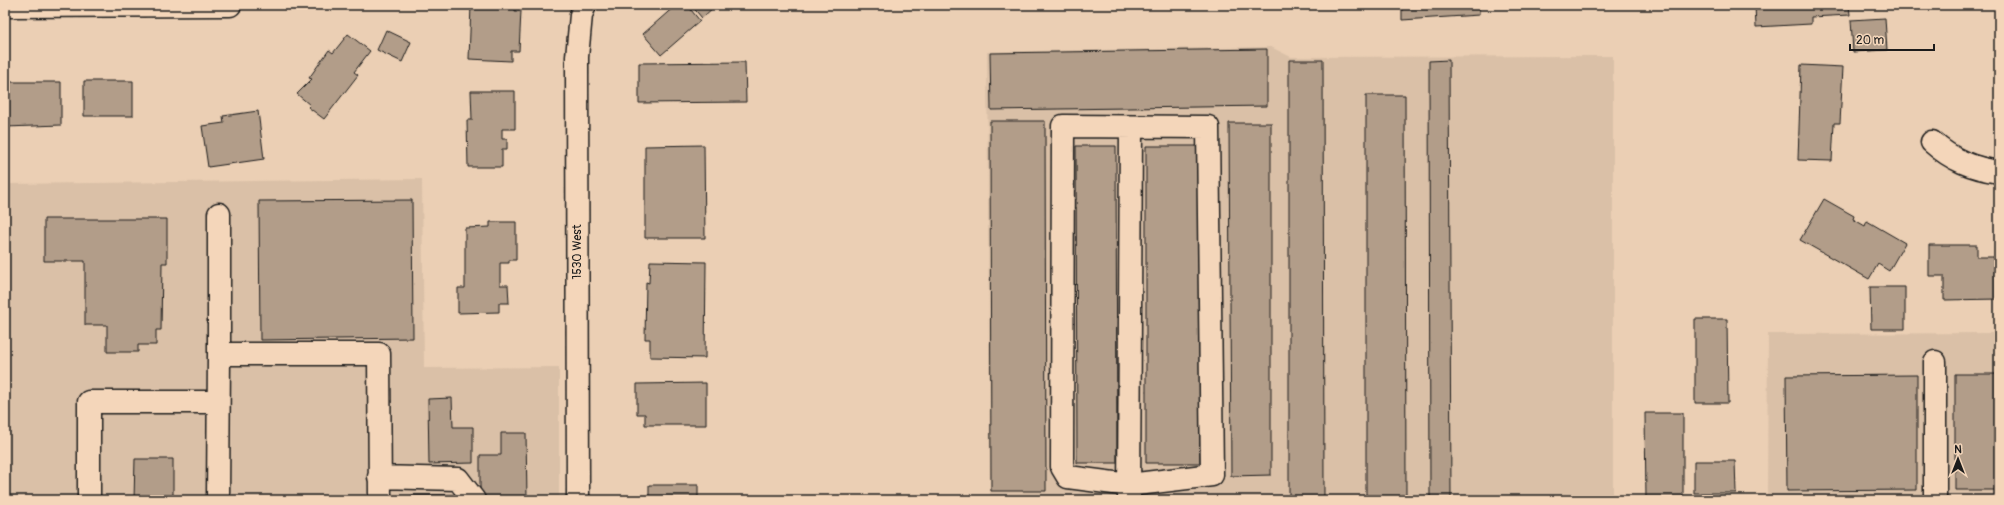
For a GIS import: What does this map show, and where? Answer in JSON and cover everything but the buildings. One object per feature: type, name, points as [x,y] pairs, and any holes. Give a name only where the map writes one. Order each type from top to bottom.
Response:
[{"type":"street","name":"1530 West","points":[[578,500],[577,57],[581,15],[585,5]]},
{"type":"street","points":[[5,6],[230,6]]},
{"type":"street","points":[[1063,126],[1208,127],[1212,475],[1129,492],[1068,477],[1062,467],[1063,126]]},
{"type":"street","points":[[1129,492],[1131,127]]},
{"type":"street","points":[[1932,142],[1946,154],[1963,163],[1982,169],[1999,172]]},
{"type":"street","points":[[218,500],[220,214]]},
{"type":"street","points":[[220,354],[379,354],[380,500]]},
{"type":"street","points":[[1935,362],[1935,500]]},
{"type":"street","points":[[89,500],[88,402],[218,402]]},
{"type":"street","points":[[379,477],[458,479],[474,500]]},
{"type":"shaded area","points":[[1271,47],[1291,57],[1613,56],[1613,500],[990,500],[987,52]]},
{"type":"shaded area","points":[[422,179],[424,368],[559,367],[559,500],[5,500],[5,184]]},
{"type":"shaded area","points":[[1999,333],[1999,500],[1767,500],[1768,334]]}]
